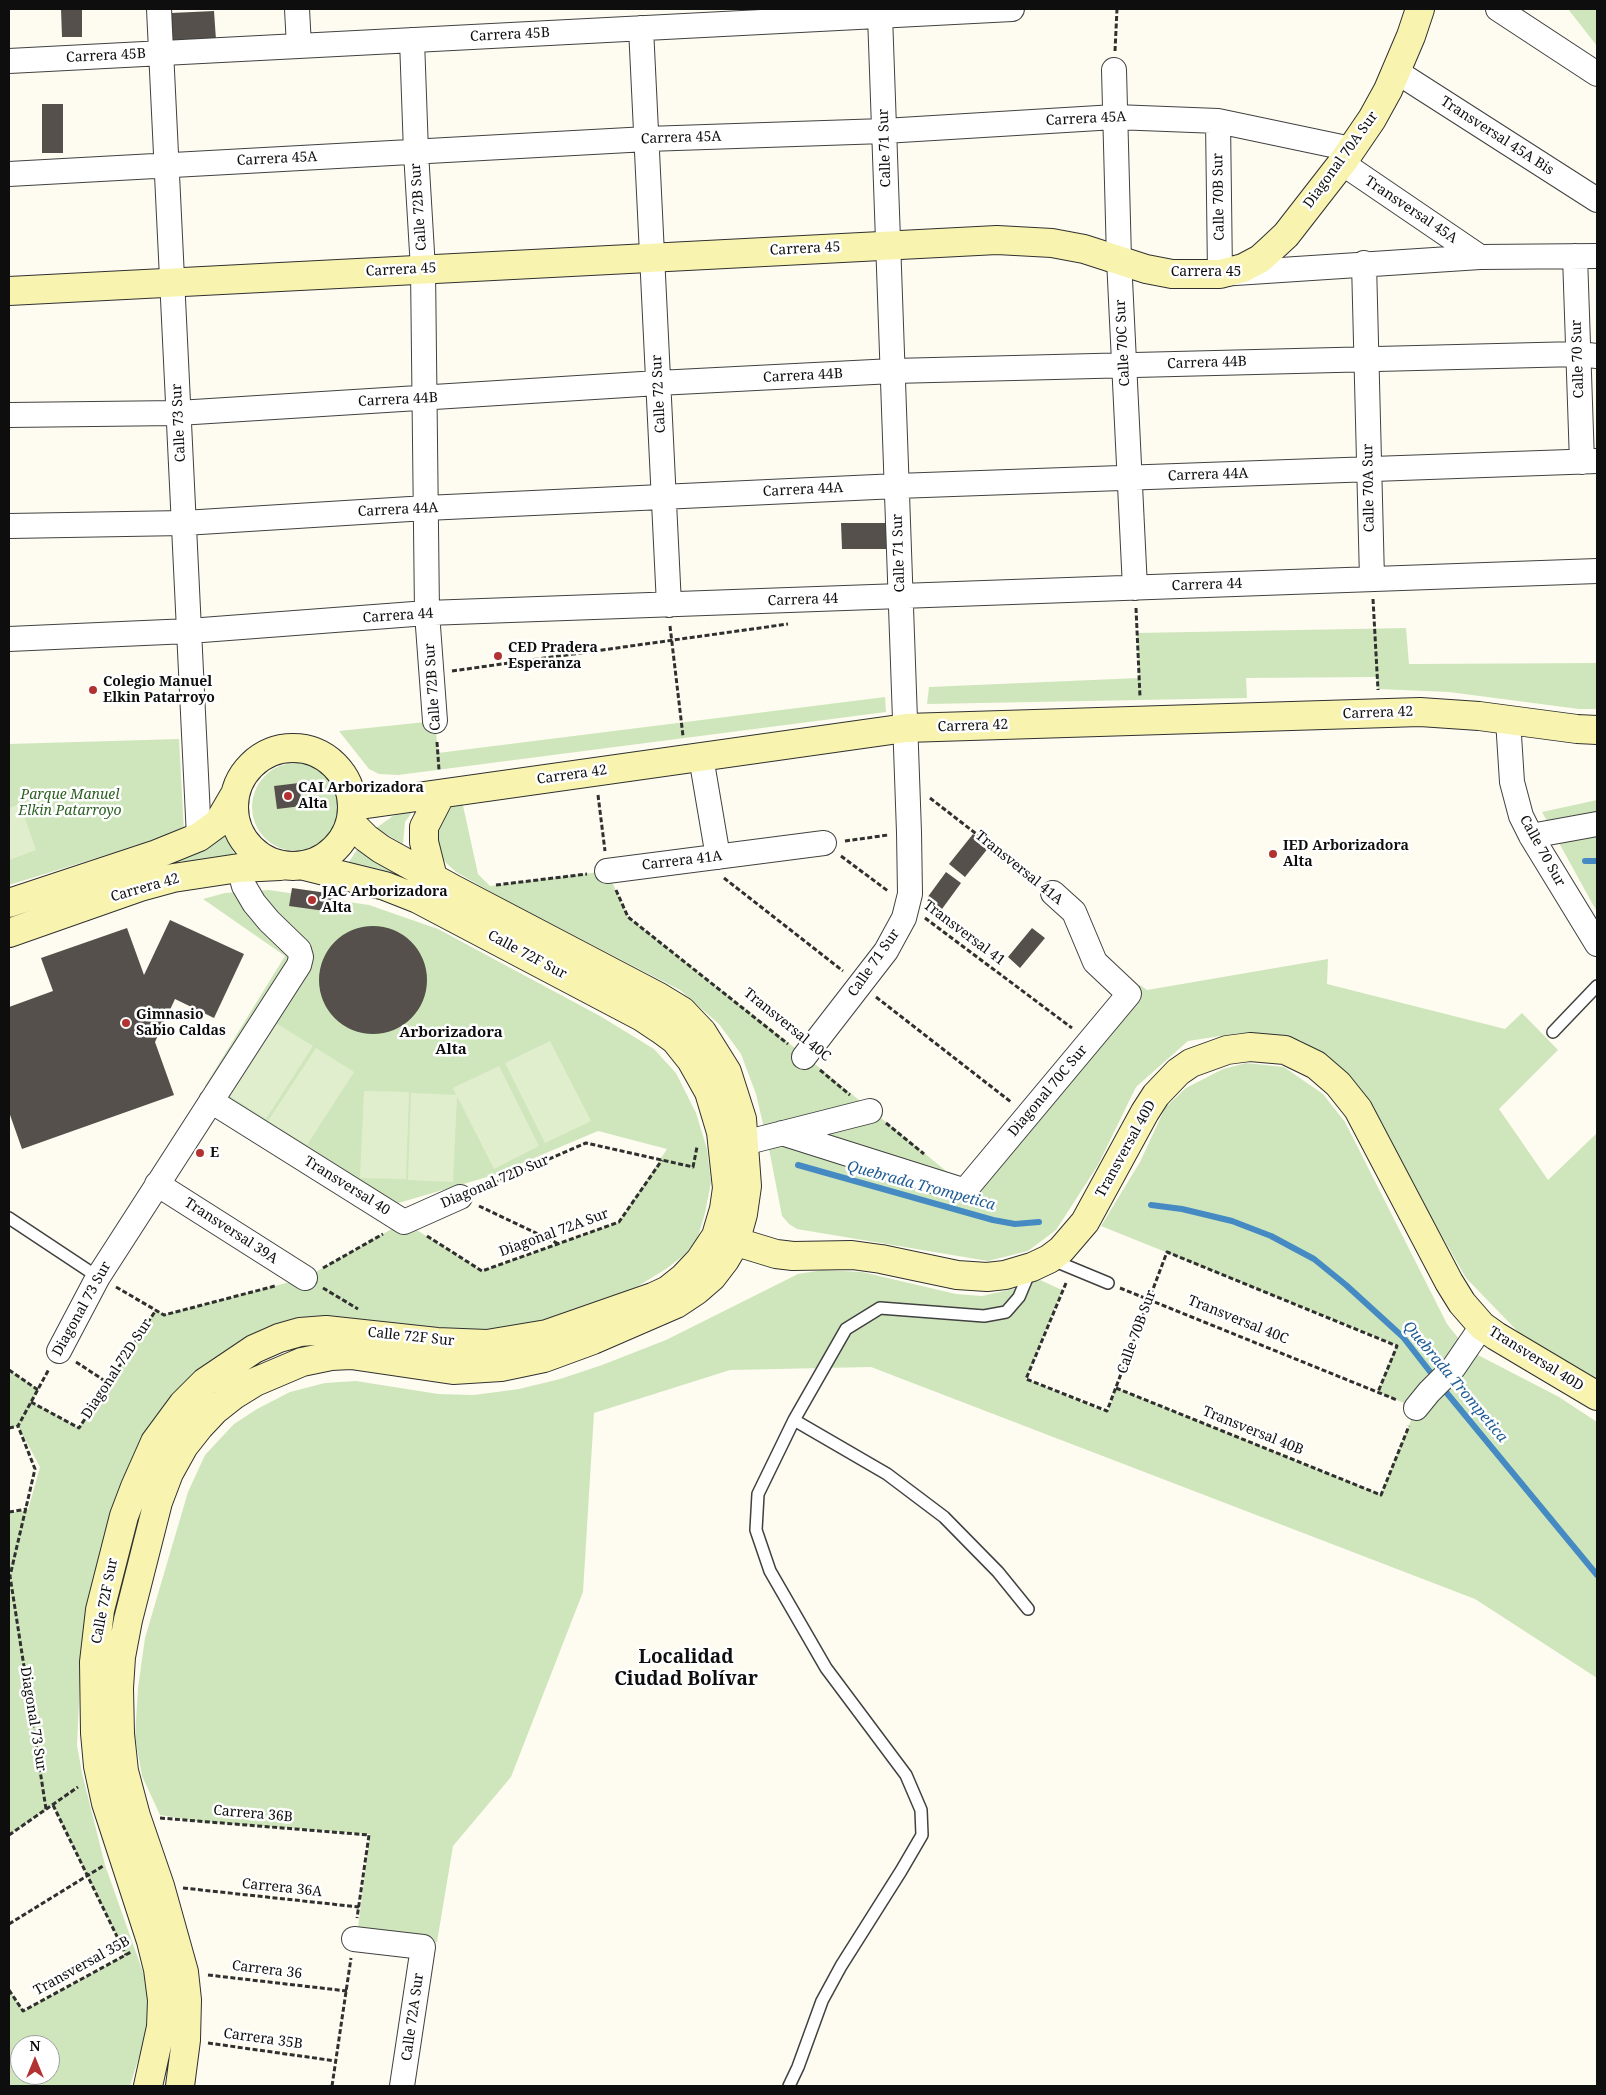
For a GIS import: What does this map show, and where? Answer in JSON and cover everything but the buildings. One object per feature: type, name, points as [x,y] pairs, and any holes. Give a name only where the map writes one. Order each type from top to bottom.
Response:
[{"type":"street","name":"Calle 73 Sur","points":[[159,9],[199,837]]},
{"type":"street","points":[[296,9],[299,46]]},
{"type":"street","name":"Carrera 45B","points":[[9,61],[1012,9]]},
{"type":"street","name":"Diagonal 70A Sur","points":[[1220,274],[1244,268],[1260,259],[1271,249],[1286,234],[1347,156],[1372,119],[1397,72],[1420,9]]},
{"type":"street","points":[[1498,9],[1597,74]]},
{"type":"street","name":"Calle 71 Sur","points":[[804,1057],[886,951],[904,918],[908,906],[911,876],[880,15]]},
{"type":"street","name":"Calle 72 Sur","points":[[642,28],[669,605]]},
{"type":"street","name":"Calle 72B Sur","points":[[412,40],[423,269],[427,613],[435,721]]},
{"type":"street","name":"Calle 70C Sur","points":[[1114,70],[1119,259],[1135,588]]},
{"type":"street","name":"Transversal 45A Bis","points":[[1397,72],[1597,200]]},
{"type":"street","name":"Carrera 45A","points":[[9,174],[647,139],[884,131],[1115,117],[1218,121],[1347,156]]},
{"type":"street","name":"Calle 70B Sur","points":[[1218,121],[1220,274]]},
{"type":"street","name":"Transversal 45A","points":[[1347,156],[1480,257]]},
{"type":"street","name":"Carrera 45","points":[[9,291],[1006,240],[1052,243],[1119,259],[1146,269],[1172,274],[1220,274],[1364,263],[1480,257],[1586,256]]},
{"type":"street","name":"Calle 70 Sur","points":[[1586,256],[1590,461]]},
{"type":"street","name":"Calle 70A Sur","points":[[1364,263],[1372,579]]},
{"type":"street","name":"Carrera 44B","points":[[9,416],[178,413],[658,383],[893,371],[1588,355]]},
{"type":"street","name":"Carrera 44A","points":[[9,526],[184,524],[426,508],[897,486],[1590,461]]},
{"type":"street","name":"Carrera 44","points":[[9,639],[189,631],[427,613],[1597,571]]},
{"type":"street","name":"Carrera 42","points":[[353,815],[441,794],[906,728],[1380,713],[1452,713],[1597,730]]},
{"type":"street","name":"Calle 70 Sur","points":[[1508,720],[1512,782],[1517,804],[1531,836],[1597,944]]},
{"type":"street","points":[[287,747],[306,748],[323,755],[338,767],[348,782],[353,815],[345,837],[334,850],[320,860],[295,866],[270,862],[256,854],[244,842],[236,826],[233,810],[234,794],[242,777],[253,762],[269,752],[287,747]]},
{"type":"street","points":[[694,758],[718,857]]},
{"type":"street","name":"Carrera 42","points":[[9,903],[157,854],[199,837],[218,823],[234,794]]},
{"type":"street","points":[[433,878],[427,860],[424,827],[441,794]]},
{"type":"street","name":"Calle 72F Sur","points":[[148,2086],[161,2027],[162,2000],[158,1969],[151,1941],[106,1803],[95,1733],[94,1662],[100,1610],[124,1516],[156,1442],[183,1404],[205,1382],[254,1349],[279,1338],[300,1332],[326,1330],[437,1342],[487,1344],[547,1334],[639,1303],[668,1290],[725,1239],[743,1214],[747,1186],[742,1119],[727,1072],[702,1032],[682,1011],[373,844],[353,815]]},
{"type":"street","points":[[1531,836],[1597,824]]},
{"type":"street","name":"Carrera 41A","points":[[607,871],[824,843]]},
{"type":"street","name":"Carrera 42","points":[[9,933],[156,882],[173,878],[239,868],[295,866]]},
{"type":"street","name":"Calle 72F Sur","points":[[180,2086],[186,2040],[187,2000],[184,1972],[160,1886],[136,1816],[124,1772],[120,1734],[119,1688],[121,1656],[128,1620],[158,1502],[169,1473],[184,1446],[216,1410],[248,1386],[278,1371],[302,1362],[331,1356],[358,1356],[453,1370],[501,1367],[544,1358],[624,1328],[676,1304],[712,1277],[725,1239],[724,1209],[727,1188],[721,1132],[714,1106],[704,1082],[691,1060],[675,1040],[642,1016],[418,899],[362,879],[295,866]]},
{"type":"street","name":"Diagonal 73 Sur","points":[[59,1351],[98,1277],[299,965],[301,957],[299,950],[294,942],[269,921],[254,903],[244,886],[239,868]]},
{"type":"street","name":"Transversal 41A","points":[[1053,893],[1074,912],[1095,962],[1129,994]]},
{"type":"street","name":"Diagonal 70C Sur","points":[[782,1134],[959,1188],[967,1188],[1129,994]]},
{"type":"street","name":"Transversal 40D","points":[[725,1239],[776,1254],[793,1256],[852,1255],[957,1275],[987,1277],[1051,1265],[1085,1222],[1156,1095],[1178,1072],[1191,1063],[1227,1050],[1250,1047],[1285,1050],[1316,1065],[1338,1084],[1358,1109],[1449,1282],[1462,1303],[1482,1326],[1597,1396]]},
{"type":"street","name":"Transversal 40","points":[[211,1101],[404,1222]]},
{"type":"street","points":[[744,1143],[870,1111]]},
{"type":"street","name":"Transversal 39A","points":[[158,1184],[305,1278]]},
{"type":"street","name":"Diagonal 72D Sur","points":[[404,1222],[460,1197]]},
{"type":"street","points":[[1422,1400],[1454,1367],[1482,1326]]},
{"type":"street","name":"Calle 72A Sur","points":[[354,1940],[423,1948],[402,2086]]},
{"type":"lane","points":[[1552,1032],[1597,986]]},
{"type":"lane","points":[[9,1218],[98,1277]]},
{"type":"lane","points":[[789,2086],[798,2067],[822,2001],[841,1966],[922,1835],[921,1810],[906,1776],[826,1668],[770,1571],[756,1530],[758,1494],[794,1420],[846,1329],[880,1308],[984,1316],[1006,1312],[1051,1265],[1108,1283]]},
{"type":"lane","points":[[794,1420],[887,1474],[944,1517],[998,1572],[1028,1609]]},
{"type":"path","points":[[1114,70],[1117,9]]},
{"type":"path","points":[[1372,579],[1380,713]]},
{"type":"path","points":[[1135,588],[1139,678]]},
{"type":"path","points":[[669,605],[671,640],[694,758]]},
{"type":"path","points":[[432,674],[796,622]]},
{"type":"path","name":"Calle 72B Sur","points":[[435,721],[441,794]]},
{"type":"path","points":[[490,886],[607,871],[596,772]]},
{"type":"path","name":"Transversal 41A","points":[[907,780],[1053,893]]},
{"type":"path","points":[[824,843],[909,832]]},
{"type":"path","name":"Transversal 41","points":[[824,843],[1090,1041]]},
{"type":"path","name":"Transversal 40C","points":[[607,871],[628,917],[930,1158]]},
{"type":"path","points":[[662,1160],[693,1167],[699,1139]]},
{"type":"path","name":"Diagonal 72D Sur","points":[[460,1197],[586,1143],[662,1160]]},
{"type":"path","name":"Diagonal 72A Sur","points":[[482,1271],[619,1222],[662,1160]]},
{"type":"path","points":[[460,1197],[557,1243]]},
{"type":"path","name":"Transversal 40","points":[[404,1222],[482,1271]]},
{"type":"path","name":"Calle 70B Sur","points":[[1051,1265],[1026,1379],[1107,1411],[1167,1252],[1397,1346],[1378,1392]]},
{"type":"path","points":[[98,1277],[164,1315]]},
{"type":"path","name":"Transversal 40C","points":[[1108,1283],[1378,1392],[1422,1400]]},
{"type":"path","name":"Diagonal 72D Sur","points":[[31,1402],[79,1428],[156,1310]]},
{"type":"path","points":[[59,1351],[108,1383]]},
{"type":"path","name":"Diagonal 73 Sur","points":[[46,1809],[10,1576],[35,1469],[18,1426],[59,1351]]},
{"type":"path","points":[[9,1370],[38,1390]]},
{"type":"path","name":"Transversal 40B","points":[[1116,1388],[1381,1495],[1422,1400]]},
{"type":"path","points":[[9,1428],[18,1426]]},
{"type":"path","points":[[9,1512],[27,1509]]},
{"type":"path","points":[[9,1835],[100,1773]]},
{"type":"path","points":[[53,1804],[126,1955]]},
{"type":"path","name":"Carrera 36B","points":[[136,1816],[369,1835]]},
{"type":"path","points":[[9,1924],[123,1854]]},
{"type":"path","name":"Carrera 36A","points":[[202,1890],[359,1907]]},
{"type":"path","name":"Transversal 35B","points":[[9,1990],[23,2011],[151,1941]]},
{"type":"path","name":"Carrera 36","points":[[184,1972],[347,1991]]},
{"type":"path","name":"Carrera 35B","points":[[186,2040],[336,2061]]},
{"type":"green space","points":[[1568,9],[1597,9],[1597,46]]},
{"type":"green space","points":[[1406,628],[1409,664],[1597,663],[1597,709],[1579,709],[1449,692],[1378,689],[1377,677],[1246,678],[1247,698],[927,704],[929,687],[1139,678],[1137,633]]},
{"type":"green space","points":[[885,697],[886,712],[398,775],[379,774],[369,769],[339,731],[435,721],[438,753]]},
{"type":"green space","name":"Parque Manuel Elkin Patarroyo","points":[[179,739],[184,831],[9,885],[9,744]]},
{"type":"green space","points":[[296,763],[313,767],[327,776],[336,790],[340,807],[336,824],[327,838],[313,847],[296,851],[279,847],[265,838],[256,824],[252,807],[256,790],[265,776],[279,767]]},
{"type":"green space","points":[[1597,800],[1597,912],[1542,812]]},
{"type":"green space","points":[[462,801],[478,874],[490,886],[607,871],[628,917],[805,1056],[967,1188],[1140,985],[1147,990],[1328,959],[1327,984],[1505,1029],[1522,1013],[1558,1050],[1499,1109],[1548,1180],[1597,1133],[1597,1380],[1526,1340],[1466,1278],[1414,1187],[1382,1123],[1349,1079],[1300,1040],[1240,1033],[1188,1041],[1136,1087],[1098,1165],[1056,1230],[1028,1251],[988,1261],[797,1229],[782,1216],[756,1094],[741,1054],[719,1024],[680,990],[505,900],[456,872],[443,860],[436,845],[438,824],[447,809]]},
{"type":"green space","points":[[20,804],[36,850],[9,860],[9,808]]},
{"type":"green space","points":[[413,811],[405,822],[403,844],[376,828],[393,816]]},
{"type":"green space","points":[[225,833],[235,856],[177,862]]},
{"type":"green space","points":[[358,848],[417,883],[394,875],[347,865]]},
{"type":"green space","points":[[269,890],[369,905],[438,929],[600,1016],[654,1049],[676,1073],[696,1113],[707,1149],[711,1182],[697,1240],[684,1255],[666,1269],[638,1286],[588,1309],[501,1334],[276,1342],[148,1441],[81,1660],[77,1745],[105,1865],[144,1975],[149,2005],[147,2031],[130,2086],[9,2086],[9,1990],[24,2011],[126,1955],[53,1805],[9,1835],[9,1513],[28,1510],[40,1467],[18,1426],[9,1428],[9,1370],[38,1389],[32,1402],[79,1428],[156,1310],[164,1315],[305,1278],[404,1222],[482,1271],[619,1222],[667,1149],[598,1131],[494,1175],[395,1204],[205,1086],[285,956],[203,899],[225,893]]},
{"type":"green space","points":[[274,1022],[313,1046],[266,1119],[228,1095]]},
{"type":"green space","points":[[550,1041],[591,1121],[545,1143],[505,1063]]},
{"type":"green space","points":[[316,1048],[354,1072],[307,1145],[268,1121]]},
{"type":"green space","points":[[1246,1063],[1284,1067],[1323,1094],[1345,1122],[1447,1324],[1459,1339],[1476,1354],[1559,1397],[1597,1422],[1597,1678],[1475,1599],[871,1367],[730,1370],[594,1413],[583,1592],[511,1777],[453,1846],[437,1942],[357,1935],[370,1834],[195,1821],[160,1815],[142,1776],[135,1737],[138,1688],[145,1638],[188,1492],[205,1455],[234,1424],[257,1409],[290,1392],[325,1383],[356,1381],[438,1394],[474,1395],[519,1389],[560,1379],[602,1365],[666,1340],[798,1274],[823,1270],[862,1272],[956,1294],[982,1296],[1013,1289],[1038,1279],[1062,1290],[1026,1379],[1108,1413],[1116,1388],[1381,1495],[1416,1408],[1378,1392],[1397,1345],[1101,1226],[1140,1162],[1165,1108],[1186,1088],[1223,1069]]},
{"type":"green space","points":[[499,1066],[539,1146],[494,1169],[457,1096],[453,1182],[408,1180],[411,1093],[456,1095],[453,1088]]},
{"type":"green space","points":[[364,1091],[409,1092],[406,1179],[360,1178]]},
{"type":"waterway","points":[[1585,861],[1597,861]]},
{"type":"waterway","name":"Quebrada Trompetica","points":[[798,1165],[993,1220],[1015,1224],[1039,1222]]},
{"type":"waterway","name":"Quebrada Trompetica","points":[[1151,1205],[1182,1209],[1232,1221],[1271,1236],[1314,1259],[1346,1285],[1403,1337],[1435,1378]]},
{"type":"waterway","name":"Quebrada Trompetica","points":[[1441,1386],[1597,1575]]},
{"type":"place","name":"CED Pradera Esperanza","points":[[498,656]]},
{"type":"place","name":"Colegio Manuel Elkin Patarroyo","points":[[93,690]]},
{"type":"place","name":"CAI Arborizadora Alta","points":[[288,796]]},
{"type":"place","name":"IED Arborizadora Alta","points":[[1273,854]]},
{"type":"place","name":"JAC Arborizadora Alta","points":[[312,900]]},
{"type":"place","name":"Gimnasio Sabio Caldas","points":[[126,1023]]},
{"type":"place","name":"E","points":[[200,1153]]},
{"type":"district","name":"Arborizadora Alta","points":[[451,1042]]},
{"type":"district","name":"Localidad Ciudad Bolívar","points":[[686,1669]]}]
